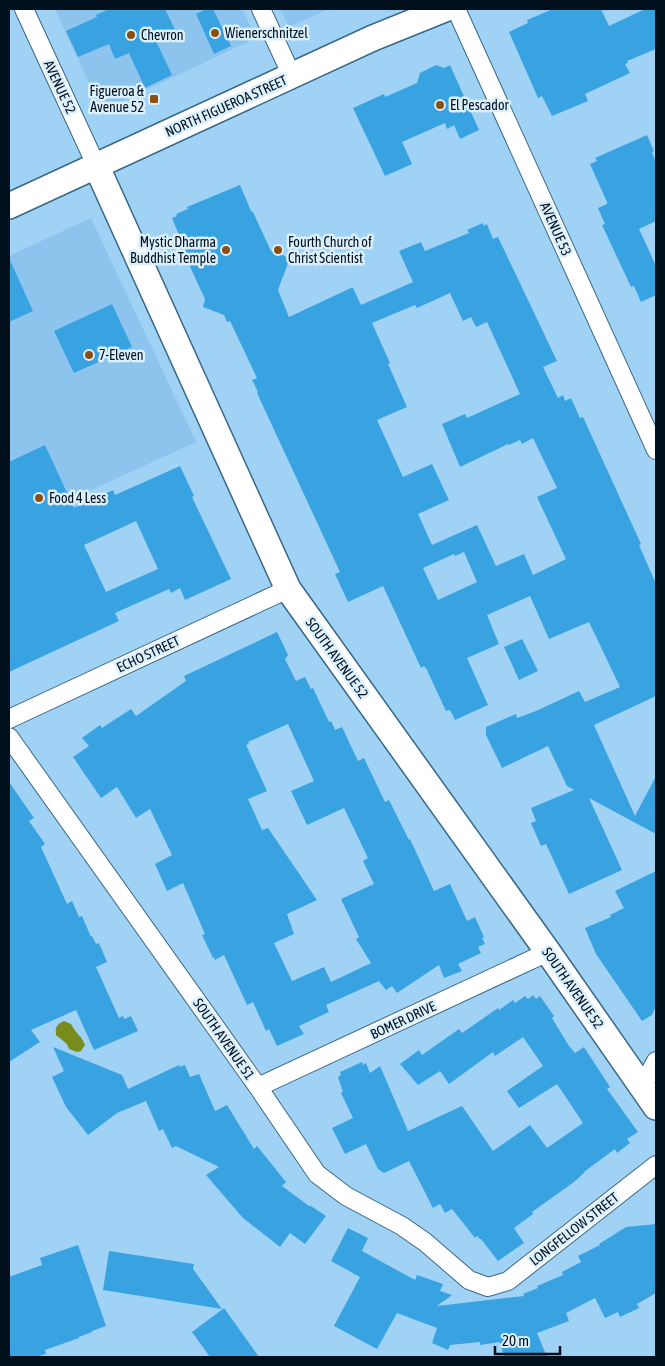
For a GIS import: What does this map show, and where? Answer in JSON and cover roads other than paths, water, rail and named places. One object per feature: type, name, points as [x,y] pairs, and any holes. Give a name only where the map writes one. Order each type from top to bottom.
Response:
[{"type":"street","name":"AVENUE 52","points":[[24,9],[96,165]]},
{"type":"street","points":[[260,9],[292,76]]},
{"type":"street","name":"NORTH FIGUEROA STREET","points":[[9,206],[373,38],[445,9]]},
{"type":"street","name":"AVENUE 53","points":[[456,9],[656,450]]},
{"type":"street","name":"SOUTH AVENUE 52","points":[[96,165],[288,590],[548,952],[649,1097]]},
{"type":"street","name":"ECHO STREET","points":[[9,719],[288,590]]},
{"type":"street","name":"SOUTH AVENUE 51","points":[[9,737],[258,1087],[317,1174],[346,1196],[402,1226],[425,1242],[469,1280],[488,1286]]},
{"type":"street","name":"BOMER DRIVE","points":[[258,1087],[548,952]]},
{"type":"street","points":[[649,1097],[656,1061]]},
{"type":"street","name":"LONGFELLOW STREET","points":[[488,1286],[508,1281],[656,1165]]},
{"type":"place","name":"Wienerschnitzel","points":[[215,33]]},
{"type":"place","name":"Chevron","points":[[131,35]]},
{"type":"place","name":"Figueroa & Avenue 52","points":[[154,99]]},
{"type":"place","name":"El Pescador","points":[[440,105]]},
{"type":"place","name":"Mystic Dharma Buddhist Temple","points":[[226,250]]},
{"type":"place","name":"Fourth Church of Christ Scientist","points":[[278,250]]},
{"type":"place","name":"7-Eleven","points":[[89,355]]},
{"type":"place","name":"Food 4 Less","points":[[39,498]]}]
